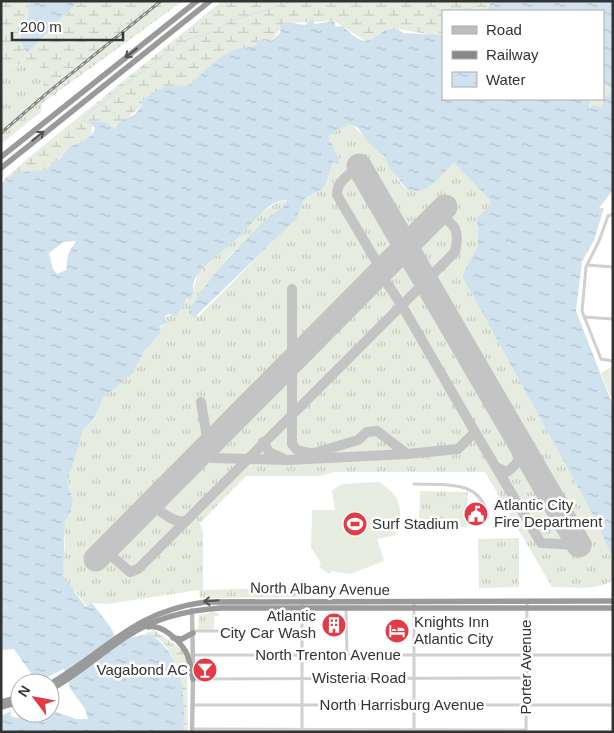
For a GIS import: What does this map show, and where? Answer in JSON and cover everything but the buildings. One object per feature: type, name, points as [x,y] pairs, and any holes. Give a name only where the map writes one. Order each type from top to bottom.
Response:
[{"type":"highway","points":[[1,157],[197,1]]},
{"type":"highway","points":[[1,168],[210,1]]},
{"type":"highway","name":"North Albany Avenue","points":[[526,605],[613,601]]},
{"type":"highway","name":"North Albany Avenue","points":[[302,605],[346,608],[414,605]]},
{"type":"highway","name":"North Albany Avenue","points":[[61,680],[126,633],[156,614],[192,607],[526,605],[613,608]]},
{"type":"highway","name":"North Albany Avenue","points":[[126,633],[134,632],[192,607]]},
{"type":"highway","points":[[134,632],[158,627],[173,638],[185,651],[192,679]]},
{"type":"highway","points":[[173,638],[182,638],[193,632]]},
{"type":"main road","points":[[192,607],[192,730]]},
{"type":"street","points":[[613,214],[608,216],[599,241],[587,265],[582,311],[604,360],[613,361]]},
{"type":"street","points":[[587,265],[613,267]]},
{"type":"street","points":[[584,317],[613,319]]},
{"type":"street","points":[[414,484],[463,486],[475,491],[485,502],[487,515]]},
{"type":"street","points":[[302,605],[302,730]]},
{"type":"street","points":[[414,605],[414,731]]},
{"type":"street","name":"Porter Avenue","points":[[526,605],[526,731]]},
{"type":"street","points":[[346,608],[347,656]]},
{"type":"street","points":[[193,632],[302,630]]},
{"type":"street","name":"North Trenton Avenue","points":[[193,655],[613,655]]},
{"type":"street","name":"Wisteria Road","points":[[192,679],[526,678]]},
{"type":"street","name":"North Harrisburg Avenue","points":[[192,705],[613,705]]},
{"type":"street","points":[[192,730],[526,731]]},
{"type":"green space","points":[[1,1],[32,1],[28,5],[29,13],[19,41],[27,53],[79,1],[183,1],[41,104],[45,74],[39,66],[10,64],[1,75]]},
{"type":"green space","points":[[222,1],[492,1],[489,10],[442,10],[442,35],[439,36],[398,29],[366,41],[334,21],[285,23],[271,41],[258,40],[255,46],[226,54],[190,85],[160,89],[115,129],[92,121],[92,135],[46,169],[14,173],[5,181],[4,179]]},
{"type":"green space","points":[[10,64],[39,66],[45,74],[41,112],[1,144],[1,75]]},
{"type":"green space","points":[[604,84],[613,90],[604,98]]},
{"type":"green space","points":[[589,100],[603,100],[601,108],[595,107],[590,109]]},
{"type":"green space","points":[[350,123],[380,152],[397,179],[408,190],[423,189],[434,183],[454,163],[490,200],[492,205],[477,218],[478,245],[462,276],[593,515],[613,559],[613,580],[592,587],[552,587],[485,472],[334,472],[320,476],[246,476],[200,523],[203,532],[203,590],[298,587],[297,597],[200,598],[199,590],[107,604],[92,603],[87,607],[76,592],[67,585],[61,572],[65,547],[65,521],[71,512],[73,499],[67,483],[83,430],[95,419],[103,398],[136,367],[145,350],[160,334],[160,327],[165,324],[164,317],[178,313],[192,292],[198,275],[224,248],[237,239],[259,214],[278,202],[287,200],[273,216],[225,261],[198,300],[192,305],[198,317],[298,216],[304,199],[325,187],[333,162],[338,164],[340,161],[328,136]]},
{"type":"green space","points":[[613,367],[613,396],[610,396],[601,373]]},
{"type":"green space","name":"Surf Stadium","points":[[379,482],[397,499],[400,510],[396,535],[377,539],[384,561],[350,574],[332,571],[329,574],[319,567],[321,563],[311,547],[312,510],[335,510],[332,490],[342,484]]},
{"type":"green space","points":[[420,491],[468,492],[467,527],[419,526]]},
{"type":"green space","points":[[519,538],[519,587],[479,588],[478,539]]},
{"type":"green space","points":[[213,612],[220,614],[219,616],[214,616],[214,629],[198,630],[199,615]]},
{"type":"green space","points":[[154,630],[182,650],[187,662],[188,732],[183,732],[182,690],[173,659],[166,646],[156,638],[144,634]]},
{"type":"water","points":[[32,1],[79,1],[27,53],[19,41],[29,13],[28,5]]},
{"type":"water","points":[[492,1],[613,1],[613,90],[604,84],[604,10],[487,10]]},
{"type":"water","points":[[312,19],[315,24],[334,21],[336,27],[342,26],[358,39],[367,41],[385,30],[398,29],[403,33],[442,35],[442,100],[590,100],[589,109],[594,105],[601,108],[604,98],[613,90],[613,190],[599,208],[604,208],[594,240],[582,262],[576,311],[613,406],[613,559],[593,515],[462,276],[478,245],[477,218],[491,205],[490,200],[454,163],[428,187],[422,190],[408,190],[390,169],[384,156],[369,143],[358,128],[350,124],[328,136],[340,161],[338,164],[333,162],[325,187],[304,199],[297,218],[195,317],[189,314],[189,309],[197,297],[226,261],[287,200],[280,201],[267,208],[197,276],[193,284],[192,298],[186,299],[184,306],[175,316],[169,314],[164,317],[167,323],[160,326],[160,334],[145,350],[132,374],[103,398],[95,418],[83,430],[67,483],[73,499],[71,512],[65,521],[63,576],[86,607],[92,603],[108,623],[115,636],[123,641],[128,638],[149,634],[169,652],[180,677],[183,691],[183,732],[1,732],[1,716],[10,712],[10,723],[60,723],[60,713],[76,719],[88,719],[85,709],[70,688],[64,669],[56,673],[31,673],[14,649],[1,650],[1,184],[14,173],[46,169],[62,157],[71,146],[82,142],[92,135],[95,128],[91,121],[104,122],[115,129],[120,122],[135,114],[142,105],[142,100],[166,86],[190,85],[212,64],[231,51],[255,46],[258,40],[266,39],[271,41],[280,33],[281,25],[286,22],[305,25]],"holes":[[[76,241],[68,254],[66,270],[57,274],[53,269],[49,253],[64,242]]]},
{"type":"waterway","points":[[91,123],[84,121],[85,116],[180,42],[219,30],[229,22],[293,1]]},
{"type":"waterway","points":[[428,1],[430,6],[441,11],[442,16]]},
{"type":"waterway","points":[[447,10],[454,7],[471,9],[477,1]]},
{"type":"waterway","points":[[102,103],[108,111],[116,113]]},
{"type":"taxiway","points":[[201,402],[207,438],[205,449],[208,456],[213,458],[288,460],[407,454],[458,449],[475,432],[401,304],[382,276],[382,271],[337,195],[341,182],[359,166]]},
{"type":"taxiway","points":[[105,550],[130,572],[138,569],[455,252],[457,233],[449,221],[437,215]]},
{"type":"taxiway","points":[[292,289],[292,444],[297,450],[314,454]]},
{"type":"taxiway","points":[[311,454],[358,440],[367,432],[377,431],[407,454]]},
{"type":"taxiway","points":[[475,432],[541,543],[579,545]]},
{"type":"taxiway","points":[[263,442],[269,452],[282,458]]},
{"type":"taxiway","points":[[496,467],[507,472],[514,466],[520,456],[520,443]]},
{"type":"taxiway","points":[[155,499],[156,508],[170,518],[186,521]]},
{"type":"runway","points":[[359,166],[579,545]]},
{"type":"runway","points":[[96,559],[445,207]]},
{"type":"railway","points":[[1,133],[161,1]]},
{"type":"place","name":"Atlantic City Fire Department","points":[[476,514]]},
{"type":"place","name":"Surf Stadium","points":[[355,524]]},
{"type":"place","name":"Atlantic City Car Wash","points":[[334,625]]},
{"type":"place","name":"Knights Inn Atlantic City","points":[[397,631]]},
{"type":"place","name":"Vagabond AC","points":[[205,670]]}]
